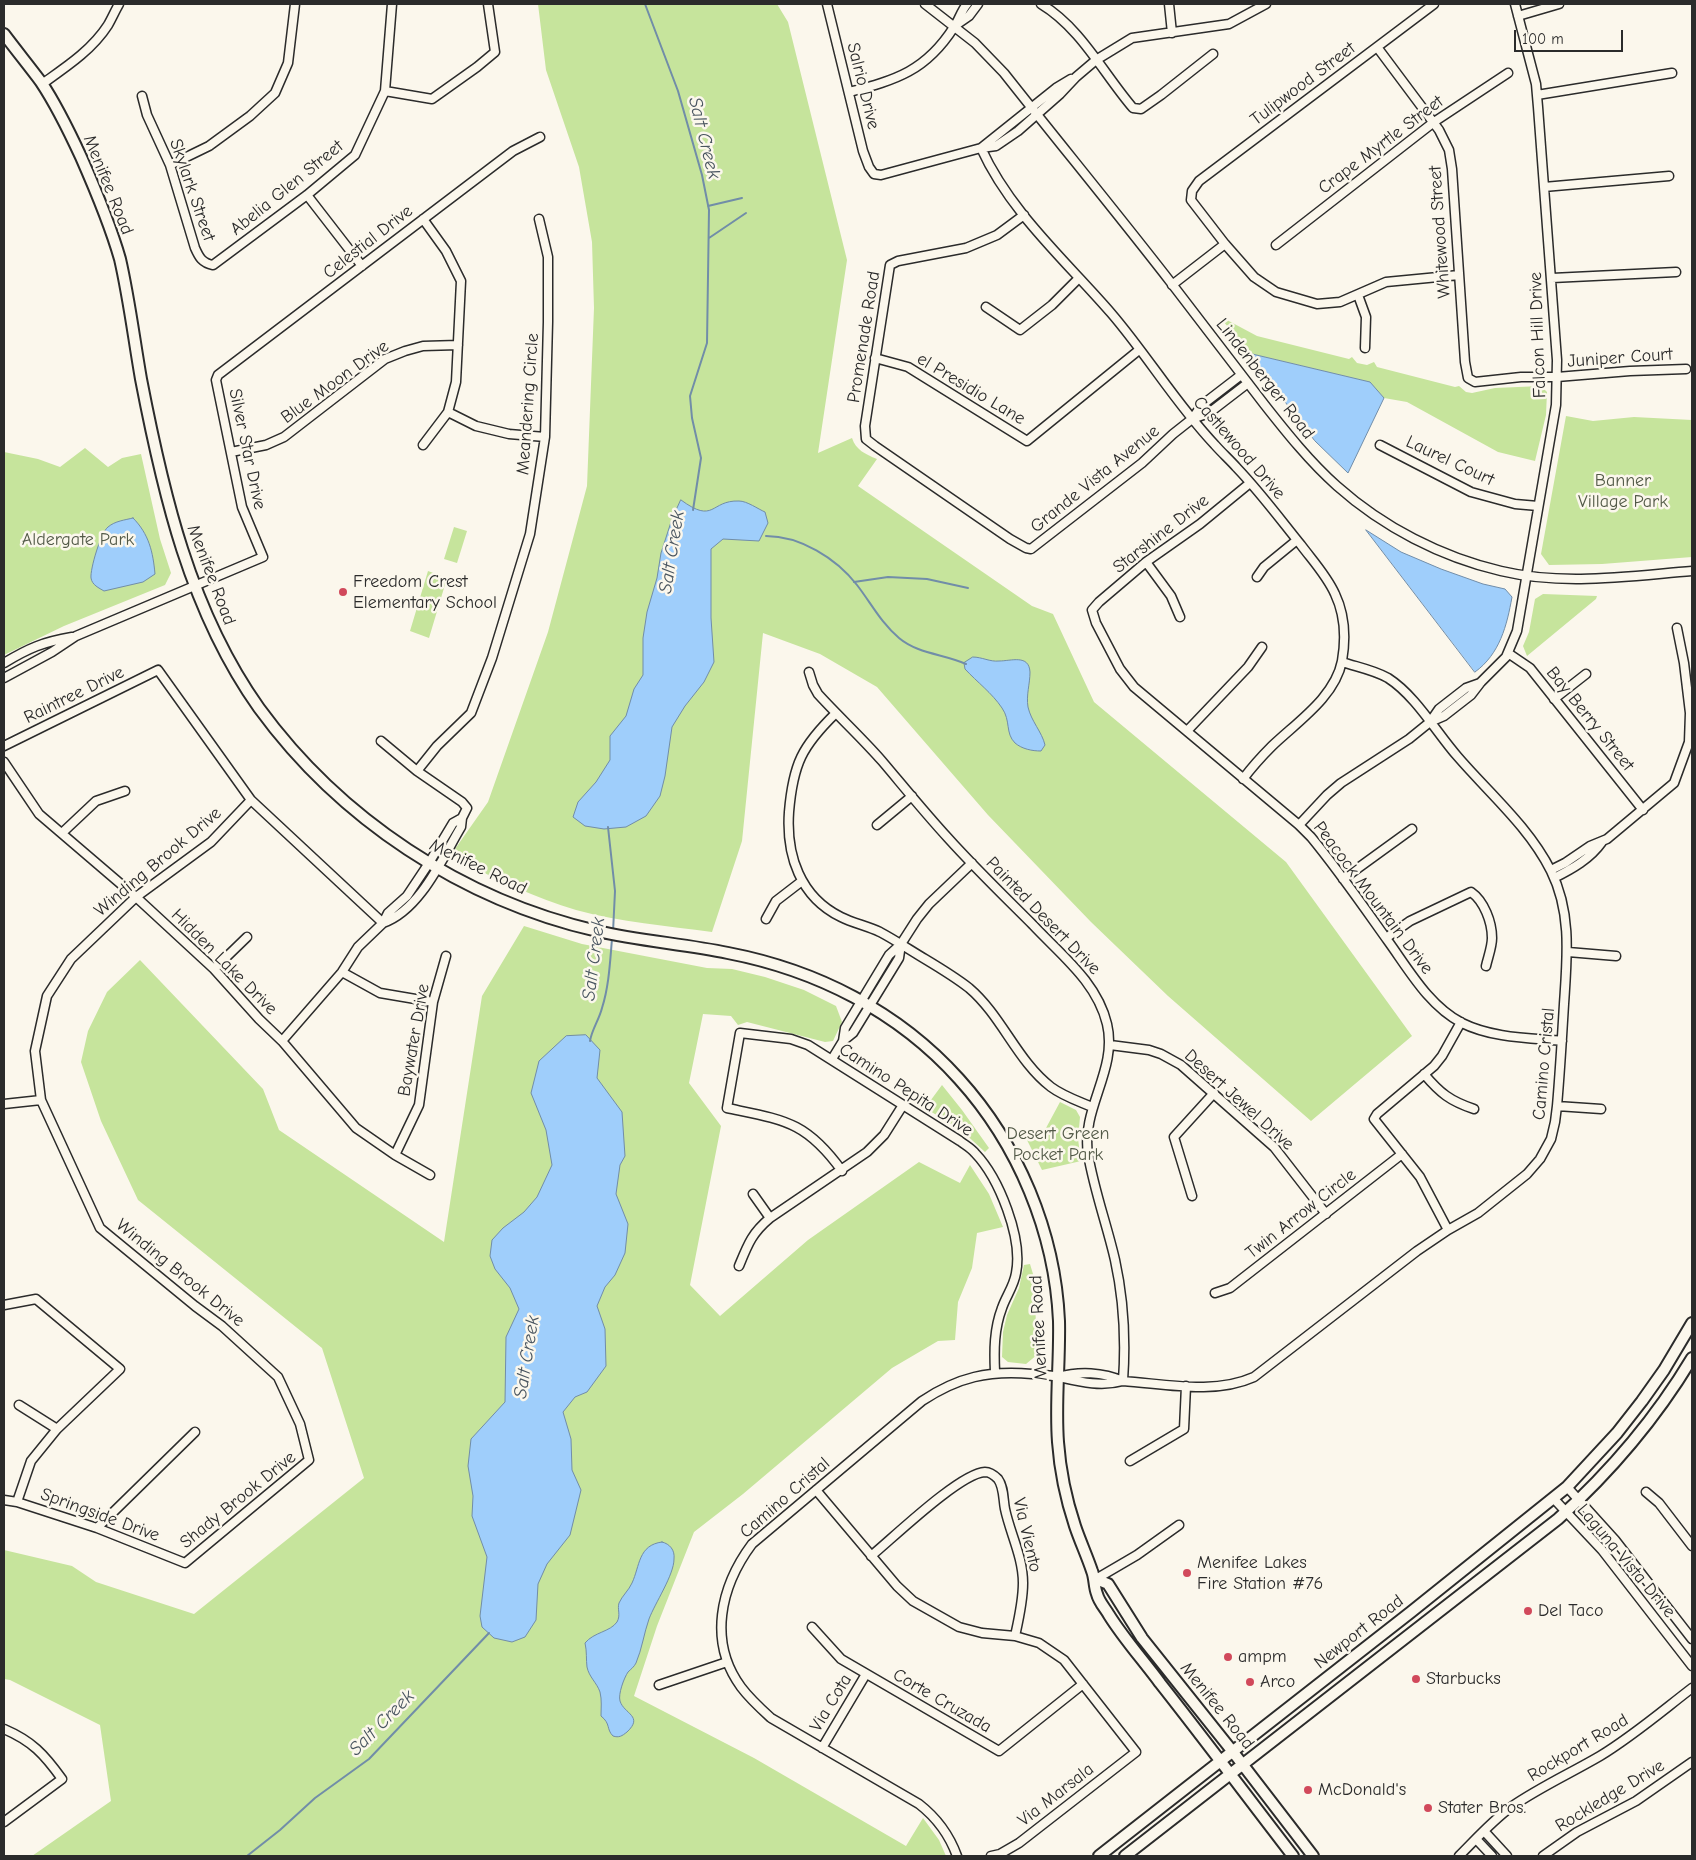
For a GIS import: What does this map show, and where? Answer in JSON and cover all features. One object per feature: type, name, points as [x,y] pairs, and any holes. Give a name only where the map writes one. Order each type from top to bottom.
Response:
[{"type":"main road","name":"Menifee Road","points":[[4,34],[42,84],[64,120],[106,213],[120,260],[142,385],[174,527],[196,587],[220,641],[259,707],[291,747],[327,785],[359,814],[433,866],[505,902],[567,923],[624,936],[730,953],[786,966],[820,980],[866,1003],[914,1036],[960,1080],[989,1117],[1016,1163],[1040,1221],[1052,1264],[1058,1317],[1058,1444],[1064,1484],[1074,1524],[1096,1579],[1095,1592],[1123,1636],[1294,1856]]},
{"type":"main road","name":"Newport Road","points":[[1099,1856],[1567,1488],[1617,1433],[1642,1401],[1664,1370],[1692,1323]]},
{"type":"main road","name":"Newport Road","points":[[1125,1856],[1566,1512],[1633,1443],[1680,1378],[1692,1358]]},
{"type":"main road","name":"Menifee Road","points":[[1096,1579],[1108,1584],[1142,1638],[1313,1856]]},
{"type":"street","points":[[42,84],[72,63],[90,47],[108,25],[119,4]]},
{"type":"street","points":[[170,165],[209,146],[250,116],[275,93],[288,63],[295,4]]},
{"type":"street","name":"Abelia Glen Street","points":[[206,264],[213,265],[307,195],[355,155],[385,91],[392,4]]},
{"type":"street","points":[[385,91],[432,99],[495,52],[488,4]]},
{"type":"street","name":"Salrio Drive","points":[[827,4],[863,151],[874,174],[881,175],[981,148]]},
{"type":"street","name":"Lindenberger Road","points":[[925,4],[954,26],[994,62],[1172,285],[1241,375],[1311,460],[1336,486],[1378,518],[1412,538],[1444,553],[1478,565],[1526,576],[1576,580],[1692,571]]},
{"type":"street","points":[[849,92],[886,83],[914,70],[938,48],[967,4]]},
{"type":"street","points":[[954,26],[969,16],[978,4]]},
{"type":"street","points":[[1042,4],[1054,11],[1070,26],[1133,108],[1141,109],[1161,96],[1213,54]]},
{"type":"street","points":[[1169,4],[1172,33]]},
{"type":"street","points":[[981,148],[996,146],[1037,115],[1096,60],[1132,38],[1229,24],[1266,4]]},
{"type":"street","name":"Tulipwood Street","points":[[1225,244],[1191,200],[1192,191],[1200,181],[1434,4]]},
{"type":"street","name":"Falcon Hill Drive","points":[[1299,825],[1341,782],[1385,756],[1430,722],[1440,708],[1466,688],[1481,682],[1506,657],[1518,630],[1556,405],[1557,377],[1552,278],[1537,95],[1515,4]]},
{"type":"street","points":[[1518,16],[1559,4]]},
{"type":"street","name":"Whitewood Street","points":[[1377,47],[1434,122],[1446,145],[1452,168],[1465,362],[1468,378]]},
{"type":"street","name":"Crape Myrtle Street","points":[[1276,245],[1434,122],[1508,73]]},
{"type":"street","points":[[1537,95],[1672,73]]},
{"type":"street","points":[[981,148],[1056,88],[1076,77]]},
{"type":"street","name":"Skylark Street","points":[[142,96],[148,116],[170,165],[195,248],[201,260],[206,264]]},
{"type":"street","name":"Celestial Drive","points":[[218,375],[512,151],[540,137]]},
{"type":"street","name":"Castlewood Drive","points":[[981,148],[997,180],[1024,215],[1112,315],[1192,419],[1250,482],[1327,580],[1338,600],[1344,629],[1342,662],[1337,675],[1320,700],[1272,746],[1243,779]]},
{"type":"street","points":[[1544,187],[1668,176]]},
{"type":"street","points":[[307,195],[362,266]]},
{"type":"street","name":"Promenade Road","points":[[866,439],[865,426],[890,265],[898,261],[966,248],[997,235],[1024,215]]},
{"type":"street","points":[[423,219],[446,251],[461,280],[456,382],[448,412],[423,445]]},
{"type":"street","name":"Meandering Circle","points":[[417,771],[436,746],[471,713],[492,658],[530,534],[545,436],[548,257],[539,219]]},
{"type":"street","points":[[1172,285],[1225,244],[1254,277],[1276,292],[1317,304],[1340,302],[1386,282],[1459,275]]},
{"type":"street","points":[[1552,278],[1676,272]]},
{"type":"street","points":[[986,307],[1020,330],[1052,305],[1079,278]]},
{"type":"street","points":[[1358,295],[1366,317],[1365,348]]},
{"type":"street","name":"Blue Moon Drive","points":[[231,452],[266,445],[284,437],[385,359],[423,346],[458,345]]},
{"type":"street","name":"el Presidio Lane","points":[[875,358],[908,367],[1027,441],[1139,350]]},
{"type":"street","name":"Juniper Court","points":[[1468,378],[1475,382],[1521,377],[1557,377],[1686,369]]},
{"type":"street","name":"Silver Star Drive","points":[[196,587],[263,558],[242,507],[216,380],[218,375]]},
{"type":"street","name":"Grande Vista Avenue","points":[[866,439],[1010,539],[1031,549],[1125,477],[1192,419],[1202,406],[1241,375]]},
{"type":"street","name":"Grande Vista Avenue","points":[[1192,419],[1209,414],[1248,383]]},
{"type":"street","points":[[448,412],[476,426],[509,434],[545,436]]},
{"type":"street","name":"Laurel Court","points":[[1380,445],[1471,492],[1515,504],[1538,506]]},
{"type":"street","name":"Starshine Drive","points":[[1092,610],[1146,562],[1200,524],[1250,482]]},
{"type":"street","points":[[1258,577],[1264,567],[1297,540]]},
{"type":"street","points":[[1146,562],[1171,596],[1180,617]]},
{"type":"street","points":[[4,678],[52,652],[76,636],[196,587]]},
{"type":"street","name":"Peacock Mountain Drive","points":[[1092,610],[1096,623],[1126,678],[1142,695],[1299,825],[1326,855],[1428,996],[1441,1008],[1461,1022],[1501,1035],[1562,1040]]},
{"type":"street","points":[[1551,870],[1590,846],[1602,842],[1674,783],[1688,742],[1690,713],[1684,663],[1677,628]]},
{"type":"street","points":[[4,663],[28,648],[46,641],[76,636]]},
{"type":"street","points":[[1187,731],[1248,667],[1262,647]]},
{"type":"street","name":"Bay Berry Street","points":[[1508,653],[1530,668],[1643,810]]},
{"type":"street","name":"Camino Cristal","points":[[957,1856],[944,1829],[926,1809],[771,1718],[741,1687],[727,1662],[723,1640],[722,1610],[725,1594],[740,1560],[752,1544],[922,1401],[937,1391],[973,1376],[995,1372],[1058,1377],[1075,1372],[1112,1376],[1123,1380],[1216,1387],[1245,1381],[1262,1372],[1417,1251],[1478,1213],[1527,1174],[1534,1167],[1550,1138],[1557,1106],[1568,952],[1566,918],[1551,870],[1503,805],[1458,758],[1406,692],[1387,678],[1342,662]]},
{"type":"street","name":"Raintree Drive","points":[[4,746],[158,670],[250,800]]},
{"type":"street","name":"Painted Desert Drive","points":[[809,672],[818,694],[882,761],[972,863],[1088,984],[1103,1010],[1108,1027],[1110,1045],[1105,1072],[1092,1107],[1088,1126],[1088,1154],[1115,1258],[1123,1300],[1125,1337],[1123,1380]]},
{"type":"street","points":[[1554,698],[1586,674]]},
{"type":"street","points":[[836,713],[816,732],[806,746],[793,778],[788,837],[792,859],[802,881],[811,893],[830,911],[881,932],[972,990],[1037,1073],[1052,1087],[1070,1098],[1092,1107]]},
{"type":"street","points":[[282,1041],[342,972],[358,948],[383,923],[388,913],[407,896],[433,866],[461,827],[462,818],[467,808],[462,802],[417,771],[380,741]]},
{"type":"street","name":"Hidden Lake Drive","points":[[4,762],[39,814],[136,897],[214,969],[259,1019],[282,1041],[356,1128],[430,1175]]},
{"type":"street","points":[[62,833],[96,801],[125,791]]},
{"type":"street","points":[[878,825],[912,796]]},
{"type":"street","points":[[250,800],[383,923]]},
{"type":"street","name":"Winding Brook Drive","points":[[250,800],[211,842],[136,897],[72,959],[47,996],[35,1051],[41,1100],[100,1228],[194,1306],[222,1326],[278,1377],[300,1424],[309,1460]]},
{"type":"street","points":[[1343,879],[1412,829]]},
{"type":"street","points":[[1554,878],[1595,853],[1602,842]]},
{"type":"street","points":[[832,1059],[842,1041],[853,1033],[866,1003],[899,958],[901,944],[917,919],[929,904],[972,863]]},
{"type":"street","points":[[383,923],[394,919],[414,902],[433,866]]},
{"type":"street","points":[[766,919],[776,901],[802,881]]},
{"type":"street","points":[[1386,938],[1410,922],[1471,892],[1482,904],[1492,939],[1486,966]]},
{"type":"street","points":[[407,896],[414,902]]},
{"type":"street","points":[[214,969],[247,937]]},
{"type":"street","points":[[1568,952],[1616,956]]},
{"type":"street","name":"Baywater Drive","points":[[396,1155],[419,1106],[433,1002],[446,956]]},
{"type":"street","points":[[342,972],[380,993],[433,1002]]},
{"type":"street","points":[[1448,1230],[1420,1177],[1374,1118],[1442,1056],[1461,1022]]},
{"type":"street","name":"Camino Pepita Drive","points":[[842,1171],[826,1150],[812,1136],[797,1126],[768,1116],[727,1108],[740,1033],[791,1039],[808,1045],[975,1152],[993,1180],[1008,1212],[1014,1231],[1017,1252],[1016,1272],[996,1325],[994,1346],[995,1372]]},
{"type":"street","name":"Desert Jewel Drive","points":[[1110,1045],[1136,1047],[1161,1054],[1182,1066],[1282,1155],[1326,1214]]},
{"type":"street","points":[[1424,1074],[1445,1096],[1456,1103],[1474,1109]]},
{"type":"street","points":[[1192,1196],[1174,1136],[1214,1093]]},
{"type":"street","points":[[4,1104],[41,1100]]},
{"type":"street","points":[[739,1266],[749,1240],[758,1229],[770,1218],[842,1171],[867,1152],[884,1134],[903,1105]]},
{"type":"street","points":[[1557,1106],[1601,1109]]},
{"type":"street","name":"Twin Arrow Circle","points":[[1215,1292],[1230,1288],[1402,1154]]},
{"type":"street","points":[[753,1194],[770,1218]]},
{"type":"street","points":[[4,1305],[36,1299],[120,1369],[57,1429],[31,1461],[17,1502]]},
{"type":"street","points":[[1130,1461],[1184,1429],[1186,1386]]},
{"type":"street","points":[[19,1405],[57,1429]]},
{"type":"street","points":[[97,1528],[195,1432]]},
{"type":"street","name":"Shady Brook Drive","points":[[185,1563],[309,1460]]},
{"type":"street","name":"Via Viento","points":[[872,1556],[958,1484],[984,1472],[992,1473],[1001,1485],[1023,1582],[1022,1605],[1015,1636]]},
{"type":"street","name":"Laguna Vista Drive","points":[[1567,1488],[1615,1540],[1692,1639]]},
{"type":"street","points":[[816,1490],[913,1601],[959,1627],[982,1633],[1015,1636],[1039,1643],[1064,1660],[1083,1684]]},
{"type":"street","points":[[1646,1492],[1659,1503],[1692,1546]]},
{"type":"street","name":"Laguna Vista Drive","points":[[1554,1499],[1602,1550],[1692,1666]]},
{"type":"street","name":"Springside Drive","points":[[4,1500],[17,1502],[97,1528],[185,1563]]},
{"type":"street","points":[[1096,1579],[1137,1555],[1179,1525]]},
{"type":"street","name":"Corte Cruzada","points":[[812,1627],[841,1658],[998,1751],[1083,1684]]},
{"type":"street","points":[[659,1686],[727,1662]]},
{"type":"street","name":"Via Cota","points":[[822,1748],[866,1674]]},
{"type":"street","name":"Via Marsala","points":[[991,1856],[1000,1854],[1019,1843],[1136,1752],[1083,1684]]},
{"type":"street","name":"Rockport Road","points":[[1459,1856],[1510,1808],[1533,1792],[1600,1756],[1630,1737],[1692,1688]]},
{"type":"street","points":[[4,1729],[18,1735],[44,1755],[62,1778],[4,1822]]},
{"type":"street","name":"Rockledge Drive","points":[[1543,1856],[1577,1832],[1636,1801],[1692,1762]]},
{"type":"street","points":[[1484,1831],[1504,1855]]},
{"type":"street","points":[[1476,1839],[1492,1856]]},
{"type":"green space","points":[[538,4],[777,4],[788,22],[847,260],[818,453],[852,438],[856,446],[877,459],[858,486],[1032,606],[1053,614],[1094,702],[1286,862],[1412,1036],[1311,1121],[1168,996],[1091,922],[988,815],[877,687],[820,654],[763,633],[742,841],[712,932],[627,921],[576,910],[517,888],[460,861],[455,849],[488,802],[548,632],[587,486],[594,308],[592,242],[579,167],[546,70]]},
{"type":"green space","points":[[1227,320],[1257,336],[1349,359],[1352,357],[1357,363],[1367,365],[1374,362],[1377,367],[1455,387],[1459,386],[1466,392],[1472,393],[1495,388],[1541,386],[1547,392],[1546,415],[1535,461],[1498,452],[1407,402],[1384,398],[1369,382],[1248,353],[1224,322]]},
{"type":"green space","name":"Banner Village Park","points":[[1566,416],[1593,421],[1634,417],[1692,420],[1692,557],[1602,564],[1549,565],[1541,554]]},
{"type":"green space","name":"Aldergate Park","points":[[85,448],[108,467],[122,458],[141,454],[160,539],[171,573],[165,585],[64,626],[4,655],[4,452],[38,459],[60,467]]},
{"type":"green space","points":[[454,527],[467,531],[457,563],[444,559]]},
{"type":"green space","points":[[428,571],[447,578],[429,638],[410,631]]},
{"type":"green space","points":[[1543,594],[1597,596],[1596,599],[1527,656],[1523,646],[1529,632],[1535,599]]},
{"type":"green space","points":[[524,926],[582,944],[707,968],[732,969],[765,977],[804,990],[836,1006],[842,1022],[833,1041],[825,1042],[747,1022],[738,1025],[731,1016],[703,1014],[689,1083],[721,1126],[690,1285],[720,1316],[808,1240],[919,1162],[960,1183],[970,1165],[989,1194],[1003,1227],[977,1233],[972,1268],[958,1302],[955,1340],[938,1341],[892,1368],[743,1494],[694,1532],[657,1626],[634,1696],[754,1758],[906,1846],[923,1818],[939,1840],[946,1856],[32,1856],[111,1801],[100,1725],[10,1680],[4,1679],[4,1550],[72,1566],[96,1582],[194,1614],[364,1478],[322,1348],[138,1200],[101,1121],[81,1062],[88,1031],[107,992],[140,960],[263,1089],[279,1130],[444,1242],[482,996]]},
{"type":"green space","points":[[942,1085],[989,1148],[985,1152],[961,1130],[925,1108]]},
{"type":"green space","name":"Desert Green Pocket Park","points":[[1060,1102],[1076,1110],[1080,1117],[1078,1139],[1081,1161],[1042,1170],[1027,1140],[1046,1128]]},
{"type":"green space","points":[[1030,1264],[1033,1274],[1038,1354],[1026,1364],[1008,1362],[1002,1357],[1003,1332],[1007,1315],[1019,1288],[1024,1265]]},
{"type":"water","points":[[1248,353],[1370,382],[1384,398],[1348,473],[1315,441]]},
{"type":"water","points":[[681,500],[700,511],[712,510],[730,502],[742,501],[765,512],[768,523],[759,541],[723,539],[711,549],[711,618],[714,662],[704,682],[685,706],[672,727],[660,796],[646,816],[626,827],[604,829],[585,826],[573,817],[578,802],[596,782],[610,760],[610,736],[626,716],[634,689],[643,675],[643,638],[647,612],[657,578],[661,553],[672,519]]},
{"type":"water","points":[[133,518],[143,530],[149,544],[155,574],[143,582],[104,591],[94,584],[91,578],[99,543],[108,527],[117,522]]},
{"type":"water","points":[[1366,530],[1401,552],[1483,584],[1505,589],[1512,597],[1508,618],[1501,638],[1491,657],[1484,665],[1475,672]]},
{"type":"water","points":[[973,657],[996,661],[1019,660],[1029,666],[1028,707],[1045,745],[1041,751],[1024,748],[1012,739],[1002,708],[989,692],[965,669],[964,663]]},
{"type":"water","points":[[586,1035],[600,1050],[597,1078],[622,1112],[625,1156],[620,1165],[616,1194],[628,1224],[625,1253],[615,1275],[605,1287],[597,1306],[605,1329],[606,1366],[587,1392],[575,1397],[563,1412],[571,1439],[572,1470],[581,1490],[570,1535],[547,1564],[538,1584],[536,1620],[525,1637],[512,1642],[494,1638],[482,1627],[480,1616],[487,1557],[472,1516],[473,1496],[468,1466],[471,1439],[505,1402],[506,1337],[519,1309],[510,1288],[495,1269],[490,1256],[492,1240],[503,1228],[524,1212],[537,1197],[552,1165],[546,1130],[531,1093],[539,1061],[566,1036]]},
{"type":"water","points":[[662,1542],[673,1550],[673,1566],[668,1581],[649,1619],[636,1663],[626,1675],[621,1690],[620,1701],[634,1722],[632,1727],[625,1733],[615,1737],[601,1716],[600,1692],[588,1671],[585,1643],[617,1622],[619,1603],[632,1583],[641,1557],[648,1547]]},
{"type":"waterway","name":"Salt Creek","points":[[645,4],[678,91],[702,175],[709,210],[707,343],[690,396],[692,418],[701,458],[693,510]]},
{"type":"waterway","points":[[708,206],[742,198]]},
{"type":"waterway","points":[[709,238],[746,213]]},
{"type":"waterway","points":[[766,536],[792,540],[816,550],[839,566],[848,575],[881,619],[899,638],[923,651],[966,664]]},
{"type":"waterway","points":[[854,582],[888,577],[927,579],[968,588]]},
{"type":"waterway","name":"Salt Creek","points":[[608,827],[615,891],[613,932]]},
{"type":"waterway","name":"Salt Creek","points":[[590,1041],[601,1012],[606,991],[612,939]]},
{"type":"waterway","name":"Salt Creek","points":[[247,1856],[280,1830],[315,1798],[369,1759],[489,1633]]},
{"type":"place","name":"Freedom Crest Elementary School","points":[[343,592]]},
{"type":"place","name":"Menifee Lakes Fire Station #76","points":[[1187,1573]]},
{"type":"place","name":"Del Taco","points":[[1528,1611]]},
{"type":"place","name":"ampm","points":[[1228,1657]]},
{"type":"place","name":"Starbucks","points":[[1416,1679]]},
{"type":"place","name":"Arco","points":[[1250,1682]]},
{"type":"place","name":"McDonald's","points":[[1308,1790]]},
{"type":"place","name":"Stater Bros.","points":[[1428,1808]]}]
